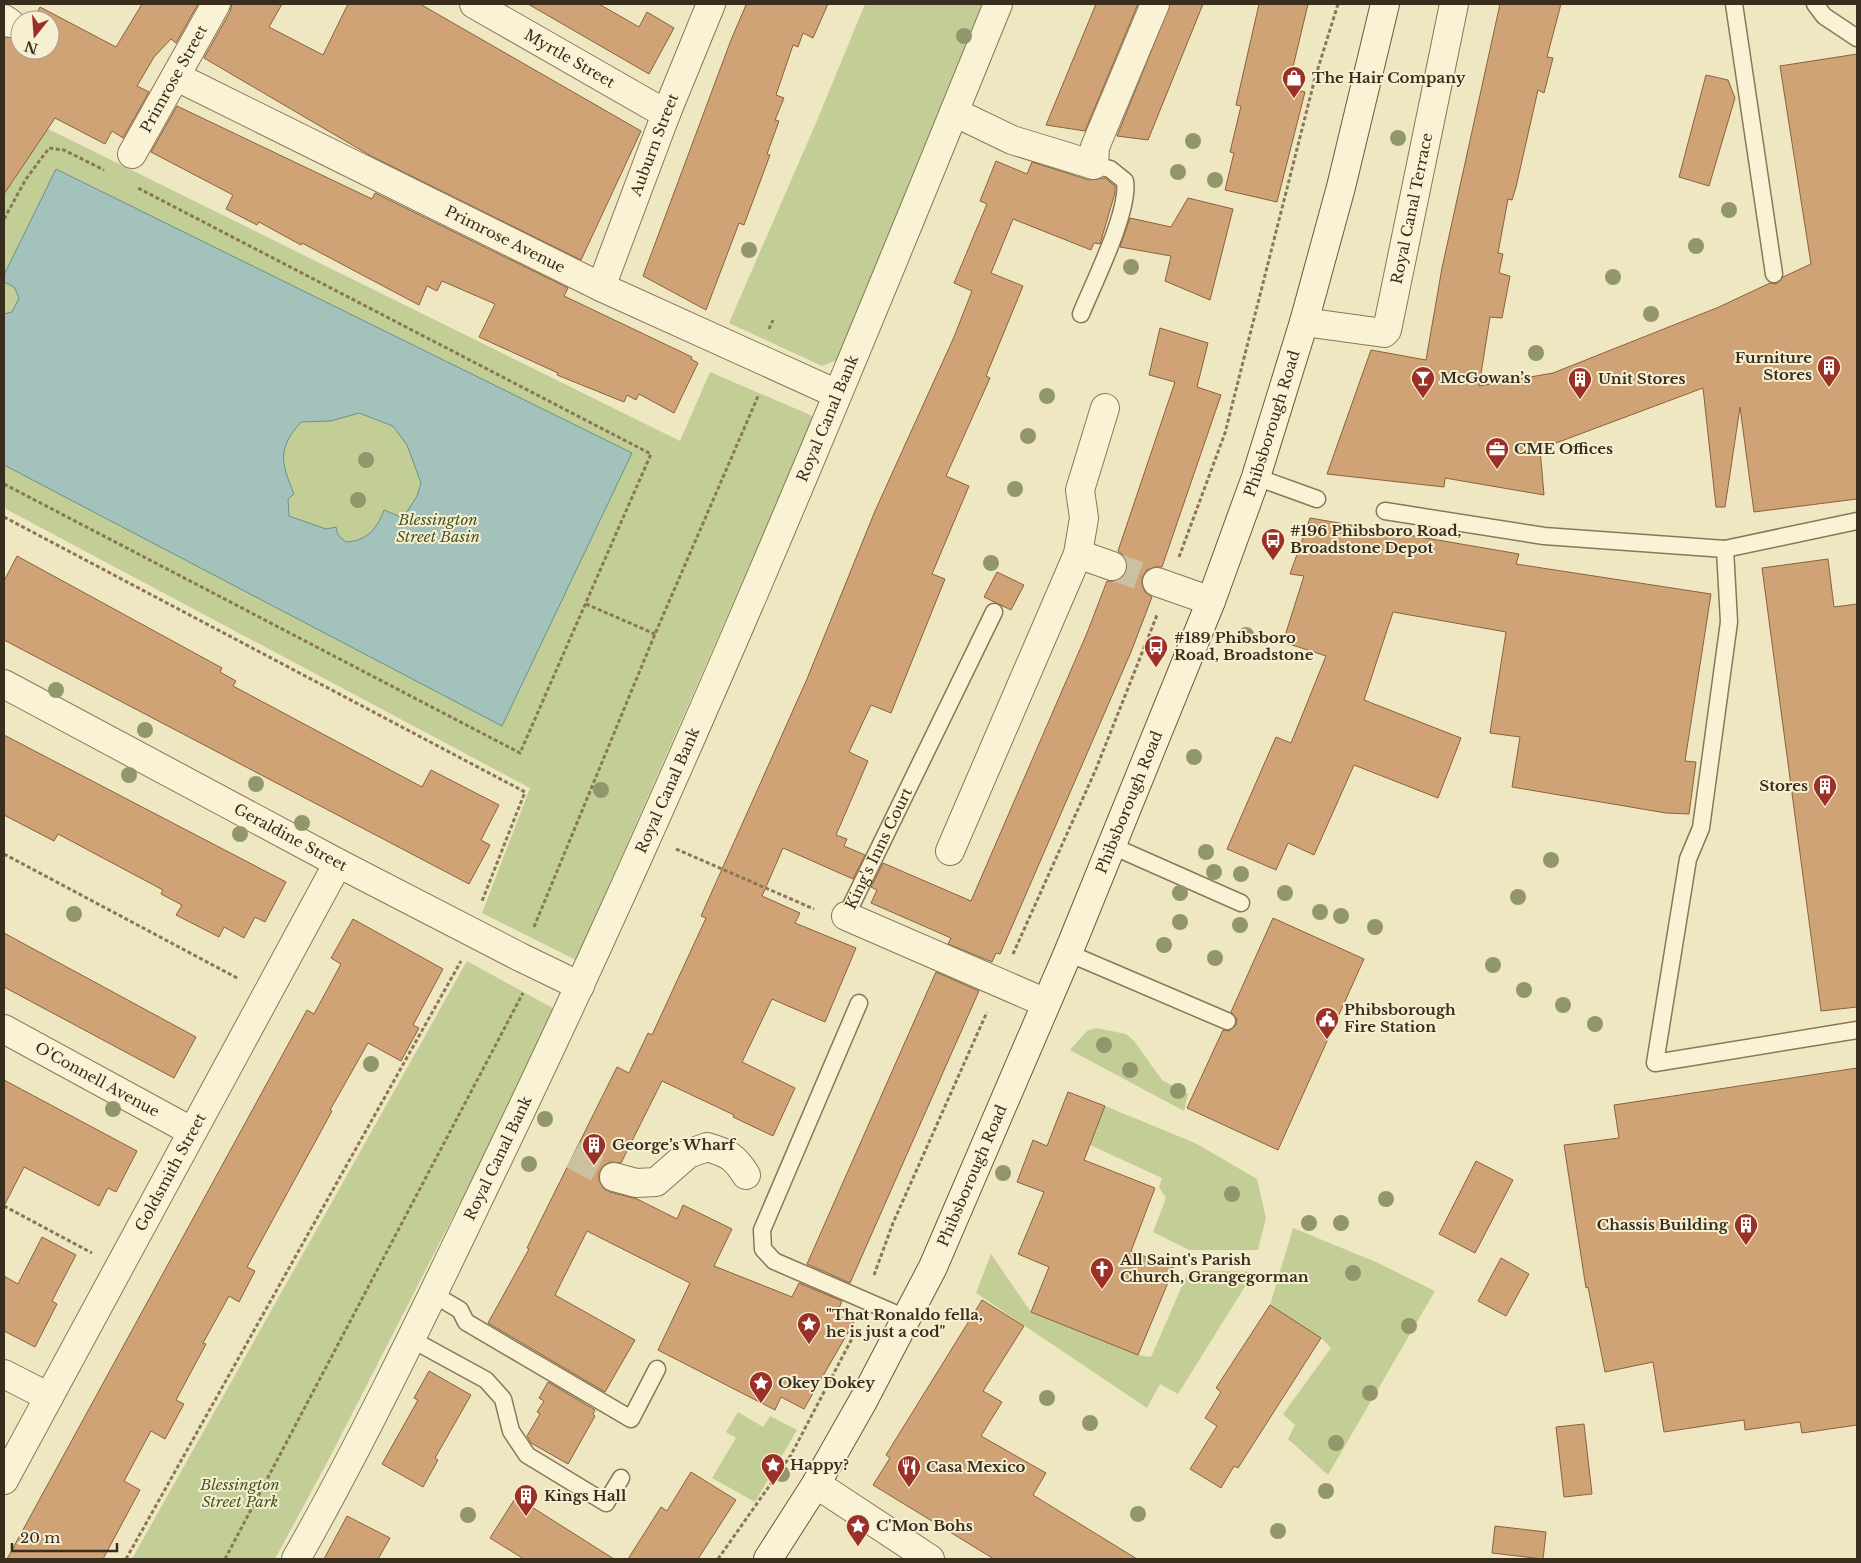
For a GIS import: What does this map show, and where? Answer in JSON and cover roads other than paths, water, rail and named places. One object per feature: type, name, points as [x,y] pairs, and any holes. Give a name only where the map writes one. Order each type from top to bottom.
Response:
[{"type":"street","name":"Primrose Street","points":[[132,154],[177,77],[216,4]]},
{"type":"street","name":"Myrtle Street","points":[[474,4],[666,114]]},
{"type":"street","name":"Auburn Street","points":[[602,287],[666,114],[711,4]]},
{"type":"street","name":"Royal Canal Bank","points":[[296,1559],[348,1466],[412,1339],[580,986],[648,838],[837,394],[998,4]]},
{"type":"street","points":[[954,112],[1012,140],[1094,165],[1095,148],[1155,4]]},
{"type":"street","name":"Phibsborough Road","points":[[768,1559],[816,1484],[908,1319],[934,1267],[1068,953],[1110,845],[1211,601],[1256,477],[1304,322],[1341,187],[1385,4]]},
{"type":"street","name":"Royal Canal Terrace","points":[[1304,322],[1384,333],[1387,330],[1454,4]]},
{"type":"street","name":"Primrose Avenue","points":[[177,77],[602,287],[837,394]]},
{"type":"street","points":[[950,851],[1078,554],[1084,518],[1080,490],[1105,408]]},
{"type":"street","points":[[1078,554],[1112,566]]},
{"type":"street","points":[[1162,584],[1211,601]]},
{"type":"street","name":"Geraldine Street","points":[[4,684],[338,863],[529,962],[580,986]]},
{"type":"street","name":"Goldsmith Street","points":[[4,1480],[338,863]]},
{"type":"street","name":"King's Inns Court","points":[[846,916],[1046,1003]]},
{"type":"street","name":"O'Connell Avenue","points":[[4,1029],[192,1131]]},
{"type":"street","points":[[614,1177],[636,1183],[656,1182],[688,1154],[708,1147],[729,1154],[737,1160],[746,1175]]},
{"type":"street","points":[[4,1374],[49,1397]]},
{"type":"street","points":[[816,1484],[930,1559]]},
{"type":"lane","points":[[1734,4],[1774,274]]},
{"type":"lane","points":[[1815,4],[1824,16],[1857,38]]},
{"type":"lane","points":[[1081,314],[1119,220],[1127,192],[1125,181],[1110,170],[1094,165]]},
{"type":"lane","points":[[1256,477],[1317,499]]},
{"type":"lane","points":[[1385,511],[1544,536],[1725,549],[1857,521]]},
{"type":"lane","points":[[1725,549],[1729,622],[1702,828],[1688,859],[1655,1063],[1857,1030]]},
{"type":"lane","name":"King's Inns Court","points":[[846,916],[994,612]]},
{"type":"lane","points":[[1110,845],[1240,903]]},
{"type":"lane","points":[[1068,953],[1227,1021]]},
{"type":"lane","points":[[859,1003],[762,1230],[763,1249],[774,1261],[908,1319]]},
{"type":"lane","points":[[433,1294],[460,1310],[466,1322],[631,1419],[657,1369]]},
{"type":"lane","points":[[412,1339],[486,1380],[503,1399],[511,1432],[527,1455],[606,1503],[621,1478]]},
{"type":"water","name":"Blessington Street Basin","points":[[56,169],[632,453],[502,726],[4,465],[4,314],[12,312],[19,298],[14,287],[4,282],[4,275]],"holes":[[[359,413],[393,426],[407,445],[421,483],[417,496],[403,518],[384,510],[378,523],[370,533],[360,539],[346,542],[338,535],[336,527],[326,529],[289,516],[288,499],[294,494],[284,464],[285,448],[288,440],[301,422],[331,421]]]},
{"type":"tunnel","points":[[1112,566],[1157,582]]},
{"type":"tunnel","points":[[573,1155],[614,1177]]},
{"type":"place","name":"The Hair Company","points":[[1294,99]]},
{"type":"place","name":"Furniture Stores","points":[[1829,388]]},
{"type":"place","name":"McGowan’s","points":[[1423,399]]},
{"type":"place","name":"Unit Stores","points":[[1580,400]]},
{"type":"place","name":"CME Offices","points":[[1497,470]]},
{"type":"place","name":"#196 Phibsboro Road, Broadstone Depot","points":[[1273,561]]},
{"type":"place","name":"#189 Phibsboro Road, Broadstone","points":[[1156,668]]},
{"type":"place","name":"Stores","points":[[1825,807]]},
{"type":"place","name":"Phibsborough Fire Station","points":[[1327,1040]]},
{"type":"place","name":"George’s Wharf","points":[[594,1166]]},
{"type":"place","name":"Chassis Building","points":[[1746,1246]]},
{"type":"place","name":"All Saint's Parish Church, Grangegorman","points":[[1102,1290]]},
{"type":"place","name":"\"That Ronaldo fella, he is just a cod\"","points":[[809,1345]]},
{"type":"place","name":"Okey Dokey","points":[[761,1404]]},
{"type":"place","name":"Happy?","points":[[773,1486]]},
{"type":"place","name":"Casa Mexico","points":[[909,1488]]},
{"type":"place","name":"Kings Hall","points":[[526,1517]]},
{"type":"place","name":"C'Mon Bohs","points":[[858,1547]]},
{"type":"park label","name":"Blessington Street Park","points":[[240,1494]]}]
